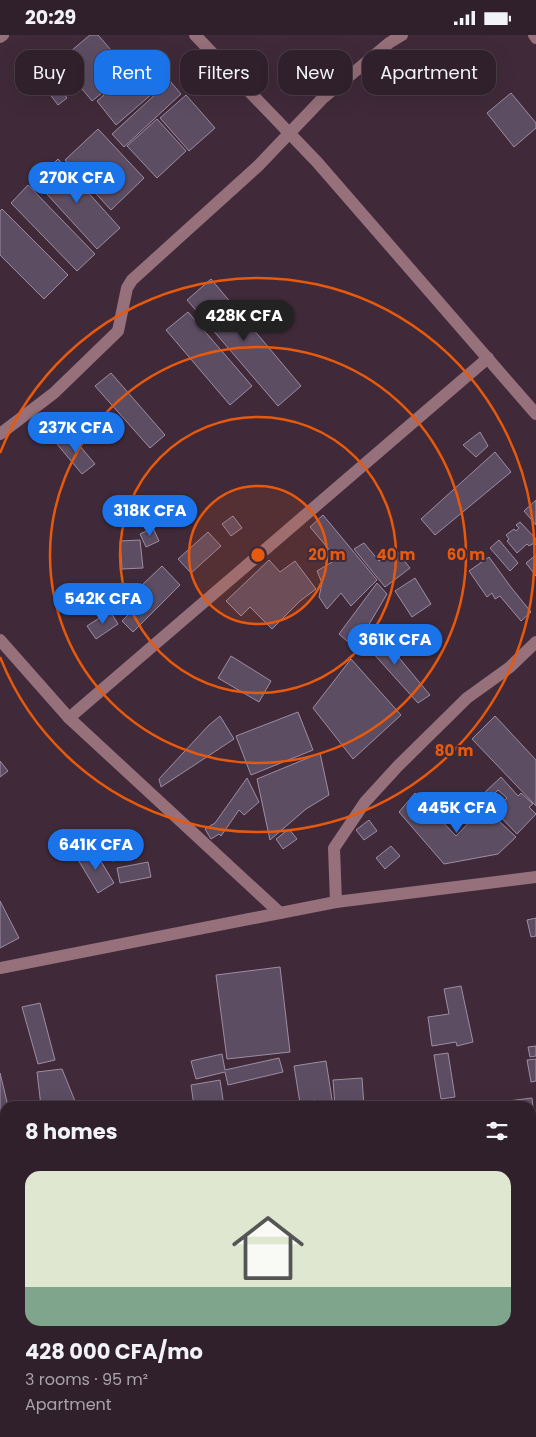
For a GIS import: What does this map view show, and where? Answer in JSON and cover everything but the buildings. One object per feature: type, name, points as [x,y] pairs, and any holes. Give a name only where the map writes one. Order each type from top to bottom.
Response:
[{"type":"street","points":[[195,35],[289,132],[536,414]]},
{"type":"street","points":[[0,434],[54,393],[115,335],[120,328],[127,288],[132,281],[258,166],[329,93],[389,43],[402,35]]},
{"type":"street","points":[[69,718],[488,358]]},
{"type":"street","points":[[0,640],[69,718],[280,913]]},
{"type":"street","points":[[336,902],[334,848],[365,802],[398,766],[467,698],[510,667],[536,642]]},
{"type":"street","points":[[0,968],[336,902],[536,877]]}]
